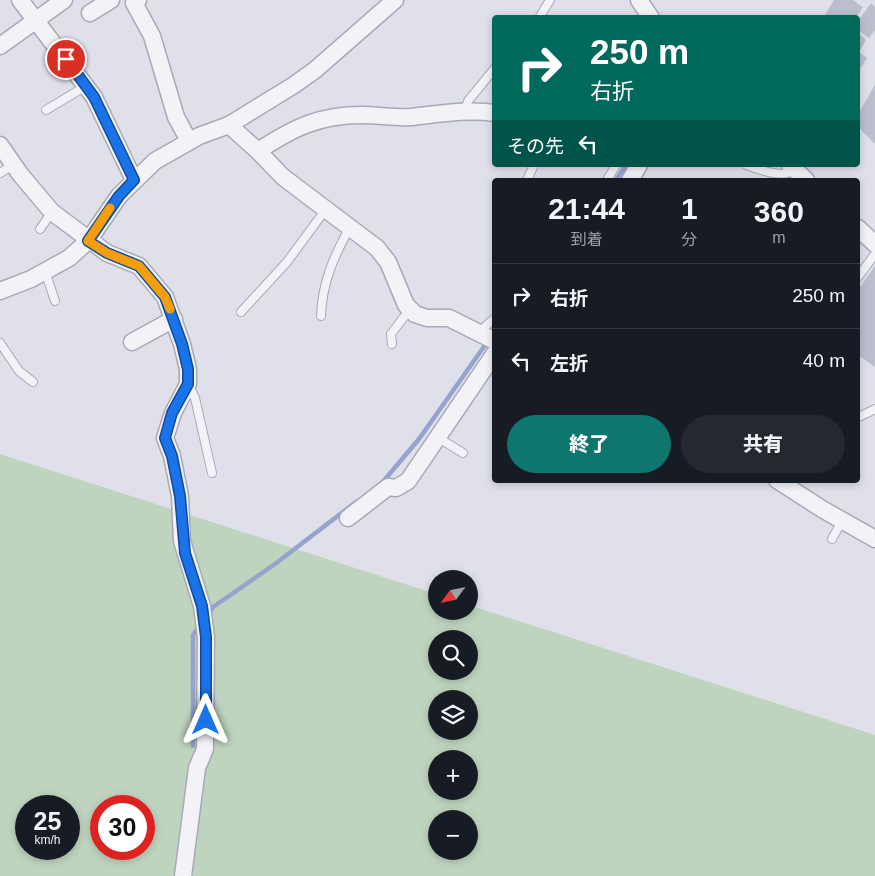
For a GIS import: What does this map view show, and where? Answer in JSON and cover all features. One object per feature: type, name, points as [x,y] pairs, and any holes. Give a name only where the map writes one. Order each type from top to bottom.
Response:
[{"type":"street","points":[[20,0],[94,97],[134,180]]},
{"type":"street","points":[[0,46],[64,0]]},
{"type":"street","points":[[90,13],[111,0]]},
{"type":"street","points":[[0,292],[69,258],[88,241],[119,196],[155,161],[189,141],[229,125],[315,70],[394,0]]},
{"type":"street","points":[[639,0],[649,15]]},
{"type":"street","points":[[132,1],[152,36],[176,117],[189,141]]},
{"type":"street","points":[[258,151],[305,123],[328,117],[360,115],[409,117],[465,112],[492,113]]},
{"type":"street","points":[[229,125],[283,177],[377,248],[388,262],[399,292],[410,309],[427,318],[449,318],[492,339]]},
{"type":"street","points":[[0,146],[7,169],[52,212],[88,241],[107,253],[139,266],[165,297],[174,319],[188,369],[188,384],[172,413],[165,438],[172,456],[178,488],[185,553],[202,606],[205,632],[205,749],[197,768],[183,876]]},
{"type":"street","points":[[631,178],[638,167]]},
{"type":"street","points":[[860,230],[875,244]]},
{"type":"street","points":[[132,342],[174,319]]},
{"type":"street","points":[[348,518],[388,488],[396,488],[408,481],[492,357]]},
{"type":"street","points":[[788,483],[842,521],[875,539]]},
{"type":"lane","points":[[541,15],[550,0]]},
{"type":"lane","points":[[465,112],[468,101],[492,72]]},
{"type":"lane","points":[[46,110],[86,86]]},
{"type":"lane","points":[[754,167],[782,174],[797,171]]},
{"type":"lane","points":[[241,312],[287,262],[326,210]]},
{"type":"lane","points":[[40,229],[52,212]]},
{"type":"lane","points":[[320,316],[322,296],[334,256],[350,227]]},
{"type":"lane","points":[[860,274],[875,254]]},
{"type":"lane","points":[[45,271],[55,301]]},
{"type":"lane","points":[[392,344],[391,334],[410,309]]},
{"type":"lane","points":[[479,332],[492,321]]},
{"type":"lane","points":[[0,343],[19,371],[33,382]]},
{"type":"lane","points":[[188,384],[195,398],[212,473]]},
{"type":"lane","points":[[861,416],[875,409]]},
{"type":"lane","points":[[437,437],[463,453]]},
{"type":"lane","points":[[832,539],[842,521]]},
{"type":"green space","points":[[0,454],[428,591],[428,620],[478,620],[478,608],[875,735],[875,876],[0,876]]},
{"type":"building","points":[[834,0],[853,0],[863,7],[858,15],[825,15]]},
{"type":"building","points":[[871,3],[875,7],[875,30],[869,38],[860,31],[860,18]]},
{"type":"building","points":[[860,35],[866,40],[860,50]]},
{"type":"building","points":[[860,53],[867,58],[860,69]]},
{"type":"building","points":[[875,85],[875,144],[860,129],[860,111]]},
{"type":"building","points":[[875,266],[875,367],[860,356],[860,287]]},
{"type":"waterway","points":[[617,178],[625,167]]},
{"type":"waterway","points":[[381,484],[419,439],[492,335]]},
{"type":"waterway","points":[[208,615],[213,607],[275,564],[356,502]]},
{"type":"waterway","points":[[193,746],[193,635],[200,625]]},
{"type":"slow traffic","points":[[110,208],[88,241],[107,253],[139,266],[165,297],[170,309]]},
{"type":"route","points":[[66,59],[94,97],[134,180],[119,196],[88,241],[107,253],[139,266],[165,297],[182,344],[188,369],[188,384],[172,413],[165,438],[172,456],[180,496],[182,541],[202,606],[206,637],[206,720]]}]
